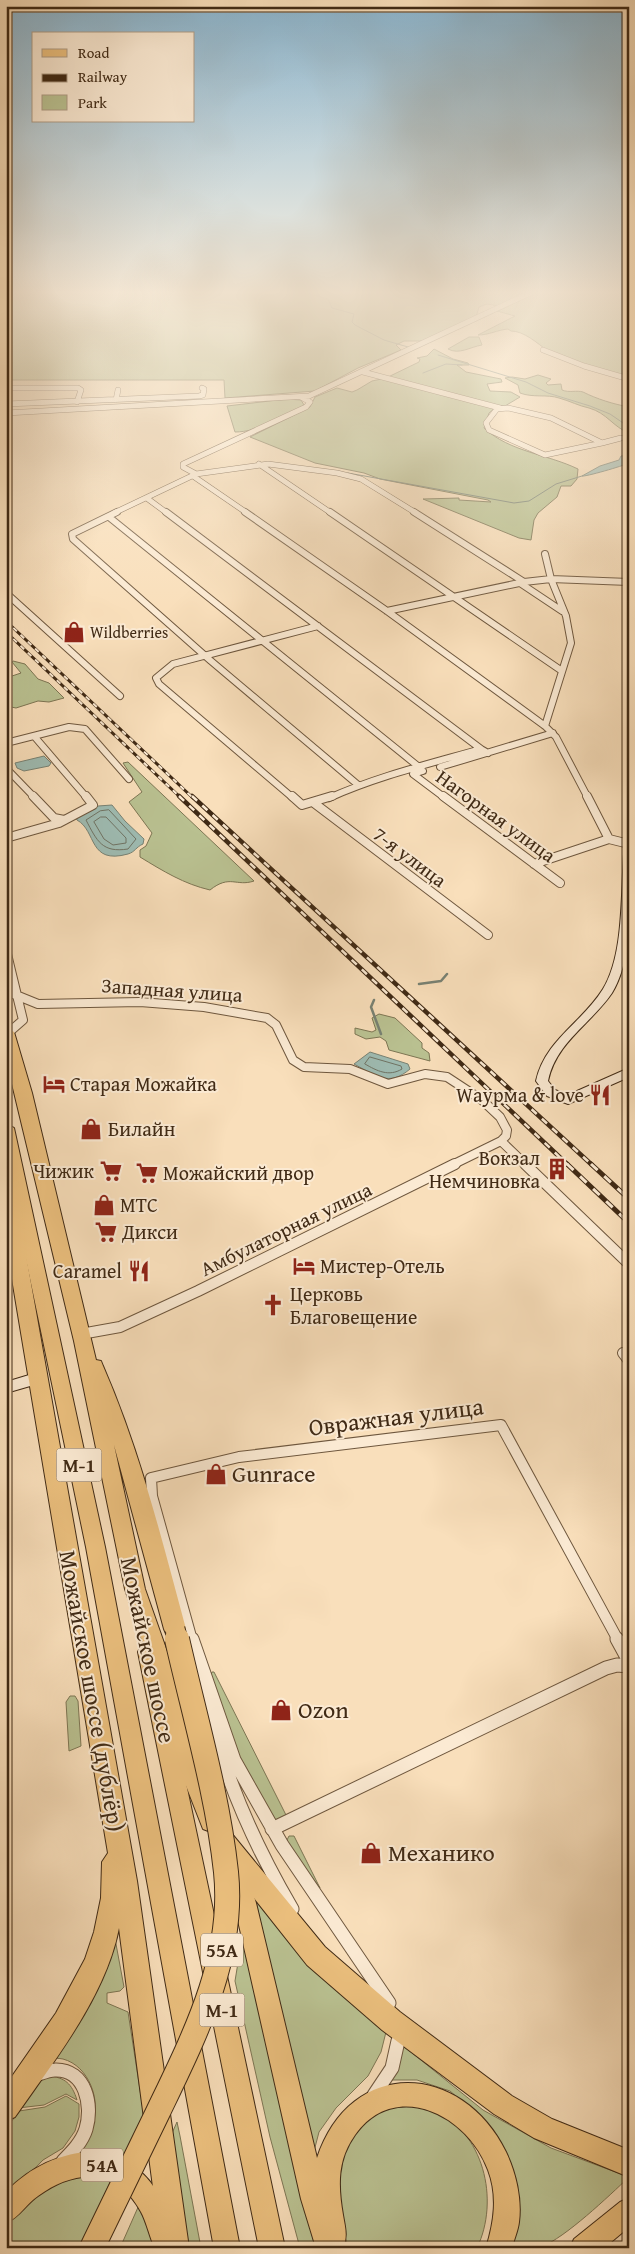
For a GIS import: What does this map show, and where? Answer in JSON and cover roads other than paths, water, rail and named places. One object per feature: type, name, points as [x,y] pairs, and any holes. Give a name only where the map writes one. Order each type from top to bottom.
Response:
[{"type":"highway","name":"Можайское шоссе","points":[[7,1033],[14,1054],[82,1338],[135,1589]]},
{"type":"highway","name":"Можайское шоссе (дублёр)","points":[[6,1135],[18,1261],[128,1901],[176,2248]]},
{"type":"highway","name":"55А","points":[[82,1338],[104,1386],[145,1511],[175,1629],[217,1817],[226,1873],[226,1909],[221,1954],[211,1994],[189,2048],[92,2248]]},
{"type":"highway","name":"М-1","points":[[135,1589],[165,1677],[207,1814],[229,1850]]},
{"type":"highway","points":[[6,2108],[77,2004],[95,1968],[113,1906],[115,1875],[113,1815]]},
{"type":"highway","points":[[229,1850],[324,1963],[391,2021],[503,2105],[543,2128],[625,2163]]},
{"type":"main road","name":"Можайское шоссе","points":[[6,1128],[38,1265],[109,1611],[228,2248]]},
{"type":"main road","name":"Можайское шоссе","points":[[135,1589],[272,2248]]},
{"type":"main road","name":"М-1","points":[[229,1850],[245,1902],[314,2199],[329,2248]]},
{"type":"main road","points":[[336,2248],[326,2184],[328,2161],[339,2137],[351,2119],[365,2107],[389,2096],[413,2093],[437,2098],[459,2110],[476,2126],[492,2148],[501,2170],[505,2193],[506,2218],[499,2248]]},
{"type":"main road","name":"54А","points":[[6,2210],[33,2181],[51,2171],[76,2164],[94,2163],[117,2169],[136,2182],[150,2198],[159,2222],[164,2248]]},
{"type":"main road","points":[[583,2248],[629,2211]]},
{"type":"street","points":[[77,402],[78,398]]},
{"type":"street","points":[[6,404],[160,398]]},
{"type":"street","points":[[6,413],[279,398]]},
{"type":"street","points":[[303,398],[310,402],[306,407],[183,464],[183,467],[387,611],[545,726],[552,733],[608,839]]},
{"type":"street","points":[[464,398],[487,406],[519,410],[549,417],[602,443]]},
{"type":"street","points":[[500,408],[488,420],[487,428],[542,454],[552,455],[621,438]]},
{"type":"street","points":[[259,464],[562,671]]},
{"type":"street","points":[[358,784],[73,539],[72,534],[148,499],[194,475],[259,464],[337,473],[361,479],[562,610]]},
{"type":"street","points":[[148,499],[481,749],[488,753],[552,733]]},
{"type":"street","points":[[109,517],[419,767]]},
{"type":"street","points":[[545,554],[562,610],[566,616],[571,643],[545,726]]},
{"type":"street","points":[[387,611],[522,583],[552,579],[629,582]]},
{"type":"street","points":[[6,593],[120,696]]},
{"type":"street","points":[[318,626],[173,664],[156,678],[159,684],[300,804],[314,803],[358,784],[481,749]]},
{"type":"street","points":[[6,743],[69,727],[85,729],[129,779]]},
{"type":"street","points":[[6,838],[64,820],[93,805],[34,736]]},
{"type":"street","name":"Нагорная улица","points":[[488,753],[413,774],[560,883]]},
{"type":"street","points":[[6,768],[54,818],[64,820]]},
{"type":"street","name":"7-я улица","points":[[314,803],[488,936]]},
{"type":"street","points":[[534,864],[608,839],[629,844]]},
{"type":"street","points":[[629,854],[619,956],[614,980],[600,1000],[560,1045],[547,1064],[542,1076],[544,1086],[551,1093],[568,1100],[629,1072]]},
{"type":"street","points":[[6,950],[23,1020],[7,1033]]},
{"type":"street","points":[[6,991],[18,996]]},
{"type":"street","name":"Западная улица","points":[[18,996],[38,1004],[53,1002],[140,1002],[204,1007],[267,1018],[276,1025],[294,1060],[304,1067],[350,1069],[388,1084],[425,1074],[447,1077],[482,1100],[500,1117],[507,1130],[506,1136],[501,1141]]},
{"type":"street","points":[[501,1141],[629,1264]]},
{"type":"street","name":"Амбулаторная улица","points":[[82,1338],[120,1327],[198,1292],[501,1141]]},
{"type":"street","points":[[6,1388],[39,1378]]},
{"type":"street","name":"Овражная улица","points":[[202,1672],[154,1506],[151,1478],[239,1457],[501,1425],[629,1661]]},
{"type":"street","points":[[272,1829],[606,1668],[617,1665],[629,1666]]},
{"type":"street","points":[[202,1672],[234,1760],[272,1829],[389,2003]]},
{"type":"street","points":[[202,1672],[206,1701],[216,1737],[242,1810],[286,1899],[324,1963]]},
{"type":"street","points":[[365,2107],[384,2084],[392,2068],[398,2041]]},
{"type":"street","points":[[25,2080],[40,2073],[59,2069],[80,2081],[90,2104],[90,2120],[84,2136],[72,2155],[51,2171]]},
{"type":"water","points":[[629,455],[629,463],[582,476],[600,466],[619,460],[621,456]]},
{"type":"water","points":[[44,756],[51,763],[49,766],[24,771],[17,768],[15,763]]},
{"type":"water","points":[[112,805],[144,839],[143,844],[128,854],[115,856],[106,855],[100,851],[83,825],[76,818],[98,806]]},
{"type":"water","points":[[370,1052],[408,1064],[410,1069],[395,1078],[382,1078],[354,1064]]},
{"type":"waterway","points":[[565,398],[610,414],[629,427]]},
{"type":"waterway","points":[[348,473],[514,503],[529,501],[556,484],[582,476]]},
{"type":"waterway","points":[[419,984],[441,981],[447,974]]},
{"type":"waterway","points":[[374,1000],[371,1007],[381,1034]]},
{"type":"railway","points":[[6,621],[193,798]]},
{"type":"railway","points":[[6,632],[181,798]]},
{"type":"railway","points":[[179,796],[568,1165]]},
{"type":"railway","points":[[192,796],[592,1165]]},
{"type":"railway","points":[[567,1164],[629,1223]]},
{"type":"railway","points":[[591,1164],[629,1199]]},
{"type":"place","name":"Wildberries","points":[[74,632]]},
{"type":"place","name":"Старая Можайка","points":[[54,1084]]},
{"type":"place","name":"Wаурма & love","points":[[600,1095]]},
{"type":"place","name":"Билайн","points":[[91,1129]]},
{"type":"place","name":"Вокзал Немчиновка","points":[[557,1169]]},
{"type":"place","name":"Чижик","points":[[111,1171]]},
{"type":"place","name":"Можайский двор","points":[[147,1173]]},
{"type":"place","name":"МТС","points":[[104,1205]]},
{"type":"place","name":"Дикси","points":[[106,1232]]},
{"type":"place","name":"Мистер-Отель","points":[[304,1266]]},
{"type":"place","name":"Caramel","points":[[139,1271]]},
{"type":"place","name":"Церковь Благовещение","points":[[273,1305]]},
{"type":"place","name":"Gunrace","points":[[216,1474]]},
{"type":"place","name":"Ozon","points":[[281,1710]]},
{"type":"place","name":"Механико","points":[[371,1853]]}]
